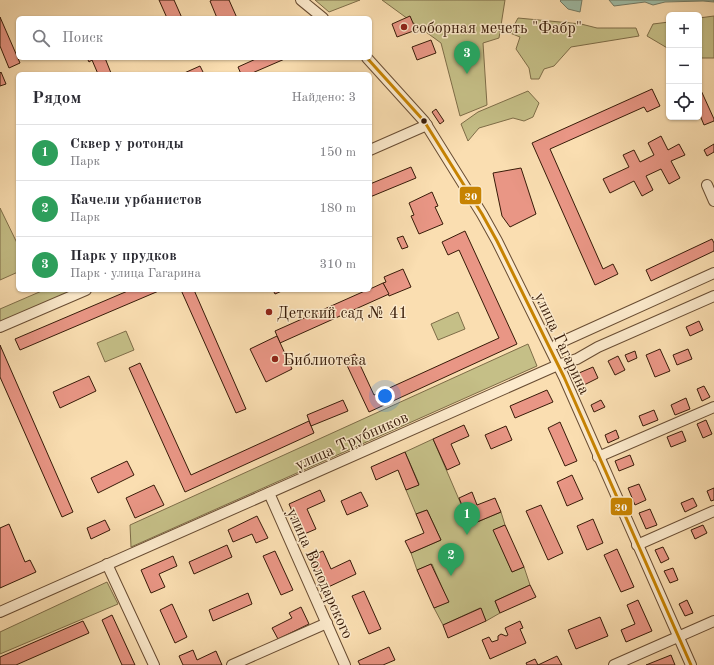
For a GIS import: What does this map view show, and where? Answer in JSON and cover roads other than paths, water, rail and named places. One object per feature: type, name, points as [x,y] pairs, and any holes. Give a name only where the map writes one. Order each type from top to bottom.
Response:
[{"type":"street","points":[[301,0],[321,16]]},
{"type":"street","name":"улица Гагарина","points":[[369,60],[427,125],[497,240],[558,365],[691,665]]},
{"type":"street","points":[[372,149],[427,125]]},
{"type":"street","points":[[707,185],[714,201]]},
{"type":"street","points":[[558,344],[714,273]]},
{"type":"street","points":[[0,327],[81,292]]},
{"type":"street","name":"улица Трубников","points":[[0,612],[558,365],[577,359],[598,347],[714,296]]},
{"type":"street","points":[[598,457],[714,407]]},
{"type":"street","name":"улица Володарского","points":[[269,493],[345,665]]},
{"type":"street","points":[[637,545],[714,511]]},
{"type":"street","points":[[107,564],[154,665]]},
{"type":"street","points":[[614,665],[714,621]]},
{"type":"street","points":[[232,665],[327,623]]},
{"type":"place","name":"соборная мечеть \"Фабр\"","points":[[404,27]]},
{"type":"place","name":"Парк у прудков","points":[[467,74]]},
{"type":"place","name":"Детский сад № 41","points":[[269,312]]},
{"type":"place","name":"Библиотека","points":[[275,359]]},
{"type":"place","name":"Сквер у ротонды","points":[[467,535]]},
{"type":"place","name":"Качели урбанистов","points":[[451,576]]}]
